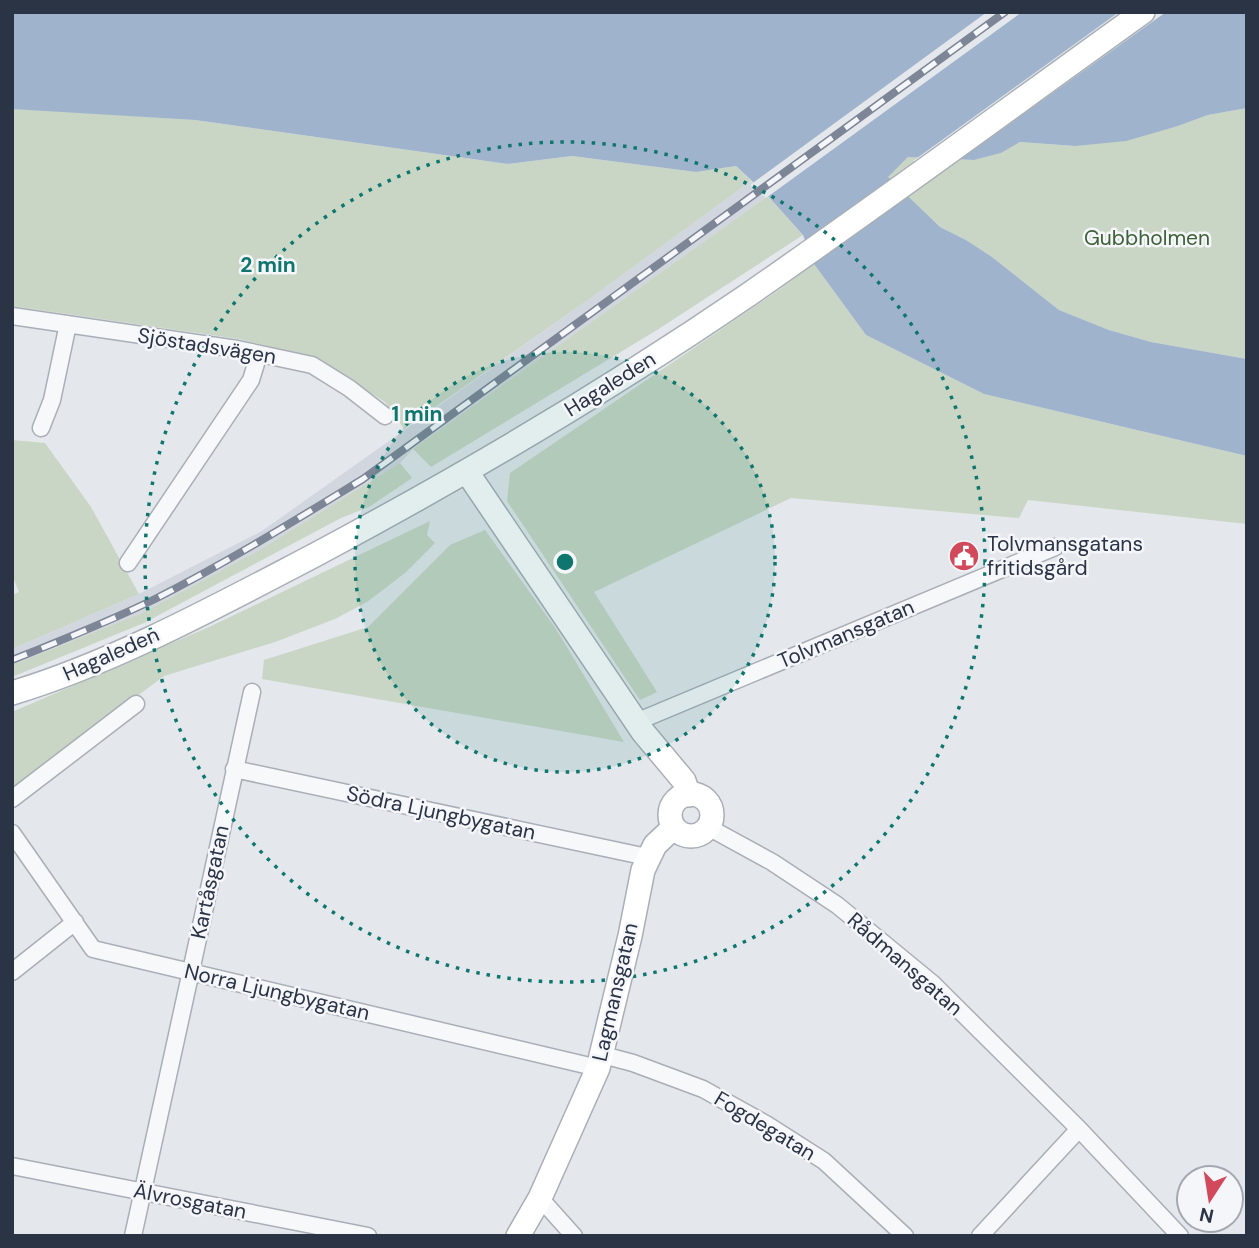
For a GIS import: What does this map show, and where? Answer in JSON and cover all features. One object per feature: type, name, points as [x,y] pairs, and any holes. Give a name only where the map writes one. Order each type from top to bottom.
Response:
[{"type":"street","name":"Hagaleden","points":[[20,692],[80,669],[245,592],[467,472],[747,296],[1143,12]]},
{"type":"street","name":"Sjöstadsvägen","points":[[12,316],[259,354],[312,365],[349,388],[385,416]]},
{"type":"street","points":[[41,428],[52,400],[68,324]]},
{"type":"street","points":[[128,563],[251,380],[259,354]]},
{"type":"street","points":[[467,472],[636,722],[684,781],[689,794],[698,795],[708,803],[712,815],[708,827],[698,835],[685,835],[674,827]]},
{"type":"street","name":"Tolvmansgatan","points":[[636,722],[1055,547]]},
{"type":"street","name":"Kartåsgatan","points":[[133,1236],[253,692]]},
{"type":"street","points":[[12,799],[136,705]]},
{"type":"street","name":"Södra Ljungbygatan","points":[[234,769],[647,858]]},
{"type":"street","name":"Lagmansgatan","points":[[518,1236],[540,1198],[600,1062],[647,858],[661,837],[674,827],[671,808],[679,798],[689,794]]},
{"type":"street","name":"Rådmansgatan","points":[[708,827],[772,862],[837,905],[932,983],[1079,1129],[1180,1236]]},
{"type":"street","name":"Norra Ljungbygatan","points":[[12,833],[93,949],[600,1062]]},
{"type":"street","points":[[12,972],[75,922]]},
{"type":"street","name":"Fogdegatan","points":[[600,1062],[632,1063],[703,1089],[766,1124],[824,1161],[905,1236]]},
{"type":"street","points":[[980,1236],[1079,1129]]},
{"type":"street","name":"Älvrosgatan","points":[[12,1166],[368,1236]]},
{"type":"street","points":[[540,1198],[574,1236]]},
{"type":"shaded area","points":[[751,181],[768,196],[413,449],[400,463],[261,549],[142,613],[12,665],[12,649],[139,594],[262,531]]},
{"type":"green space","points":[[13,108],[195,120],[508,164],[572,156],[696,172],[736,166],[751,181],[404,429],[385,402],[316,358],[239,339],[12,306]]},
{"type":"green space","name":"Gubbholmen","points":[[1247,108],[1247,359],[1151,342],[1109,330],[1059,310],[992,257],[940,227],[887,177],[908,157],[973,160],[1001,153],[1020,142],[1075,146],[1178,126],[1208,115]]},
{"type":"green space","points":[[768,196],[803,235],[657,330],[431,467],[413,449]]},
{"type":"green space","points":[[814,264],[866,335],[984,394],[1247,456],[1247,524],[1028,500],[1019,518],[791,498],[594,592],[657,692],[640,700],[507,501],[510,473]]},
{"type":"green space","points":[[12,440],[45,443],[91,507],[139,594],[12,649],[12,595],[19,592],[12,575]]},
{"type":"green space","points":[[400,463],[412,478],[369,507],[341,518],[144,623],[12,677],[12,665],[142,613],[261,549]]},
{"type":"green space","points":[[430,521],[427,535],[435,543],[405,573],[367,602],[335,619],[275,642],[164,676],[12,790],[12,712],[209,627]]},
{"type":"green space","points":[[485,530],[556,629],[624,742],[262,679],[264,660],[368,627],[450,545]]},
{"type":"water","points":[[12,12],[1247,12],[1247,108],[1208,115],[1126,141],[1075,146],[1020,142],[1001,153],[974,160],[908,157],[888,177],[940,227],[992,257],[1059,310],[1109,330],[1151,342],[1247,359],[1247,456],[984,394],[866,335],[814,264],[803,235],[736,166],[696,172],[572,156],[508,164],[195,120],[12,109]]},
{"type":"pier","points":[[987,12],[1022,12],[766,198],[750,185]]},
{"type":"pier","points":[[1119,12],[1166,12],[955,163],[913,161]]},
{"type":"railway","points":[[12,660],[155,599],[234,556],[363,479],[1005,12]]},
{"type":"place","name":"Tolvmansgatans fritidsgård","points":[[964,556]]}]
